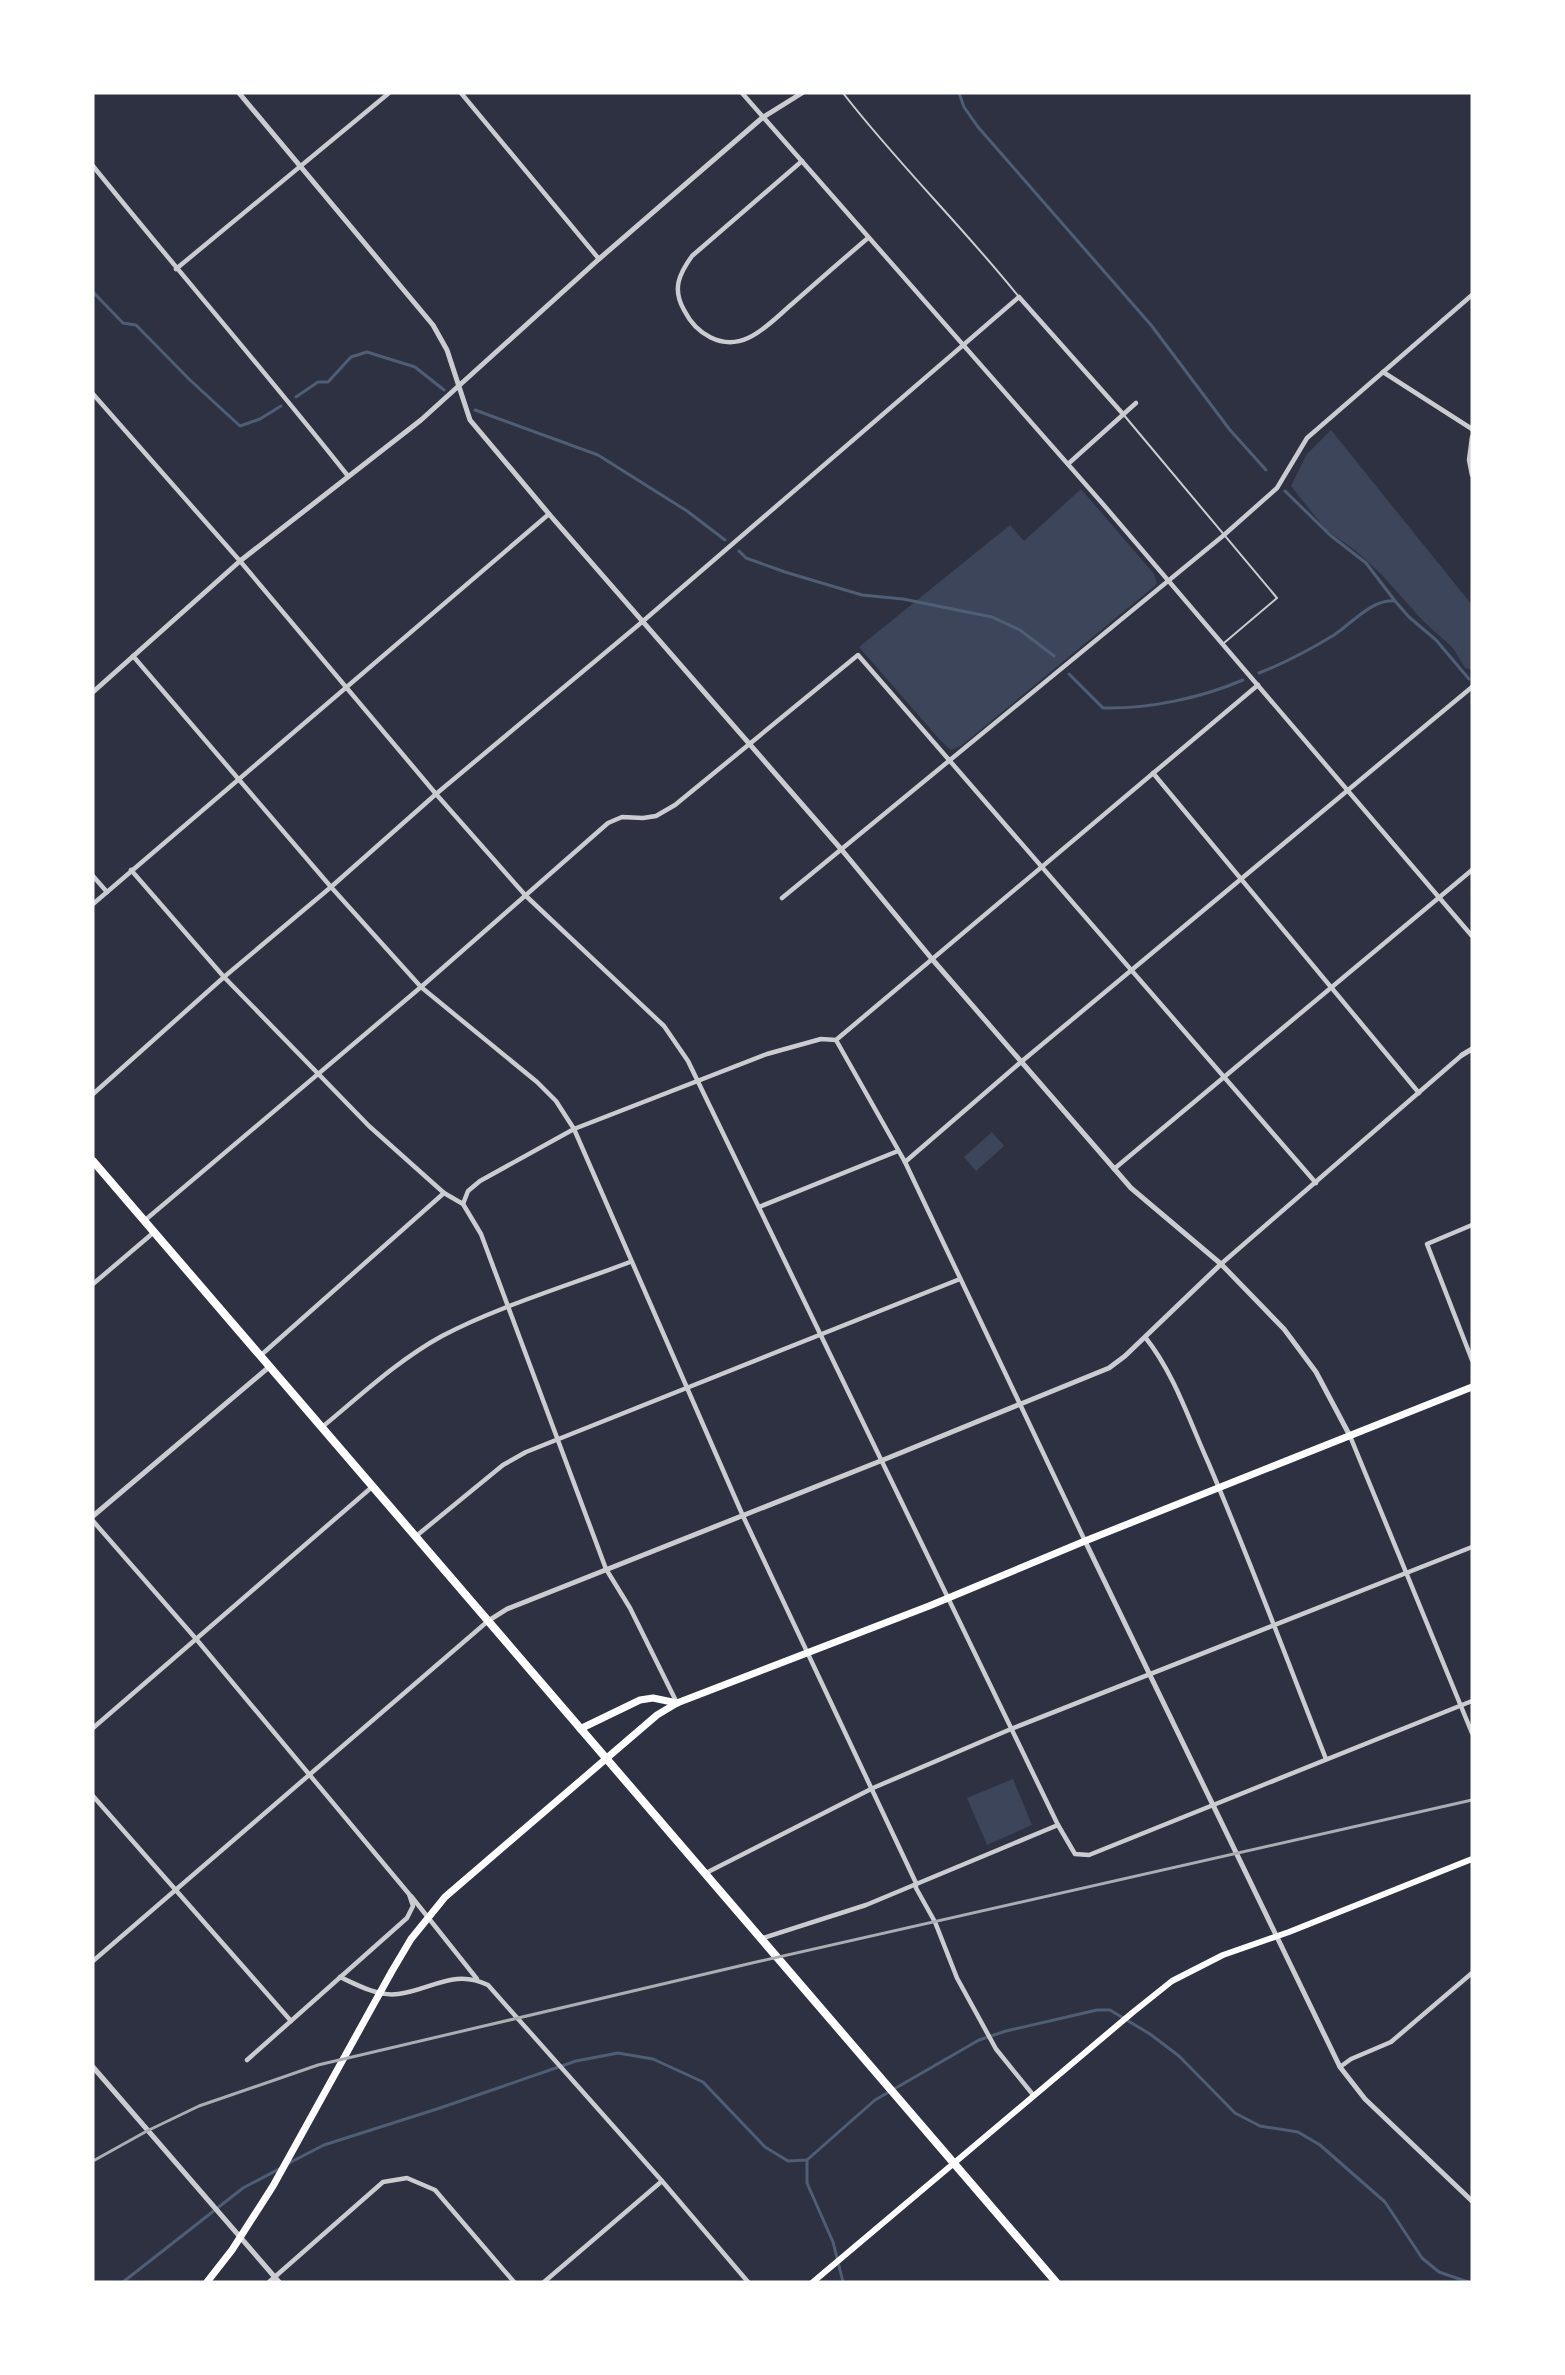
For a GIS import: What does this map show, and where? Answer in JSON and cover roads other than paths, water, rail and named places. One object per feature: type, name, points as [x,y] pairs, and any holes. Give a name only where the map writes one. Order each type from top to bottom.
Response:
[{"type":"highway","points":[[93,1161],[1056,2282]]},
{"type":"main road","points":[[207,2282],[232,2250],[273,2186],[411,1939],[445,1897],[657,1715],[677,1703],[949,1598],[1085,1541],[1472,1387]]},
{"type":"main road","points":[[580,1729],[640,1700],[653,1698],[677,1703]]},
{"type":"main road","points":[[813,2282],[1172,1981],[1195,1968],[1472,1859]]},
{"type":"street","points":[[239,93],[433,325],[447,350],[470,420],[549,514],[841,849],[932,959],[1131,1188],[1221,1264],[1284,1329],[1316,1372],[1341,1416],[1472,1734]]},
{"type":"street","points":[[176,268],[389,93]]},
{"type":"street","points":[[461,93],[599,259]]},
{"type":"street","points":[[741,93],[1068,464],[1472,936]]},
{"type":"street","points":[[93,692],[240,561],[421,420],[599,259],[762,118],[802,93]]},
{"type":"street","points":[[802,161],[692,256],[683,268],[678,278],[677,295],[693,325],[707,337],[721,342],[748,338],[770,323],[868,238]]},
{"type":"street","points":[[93,166],[176,268],[264,370],[348,476]]},
{"type":"street","points":[[782,898],[1224,535],[1278,488],[1307,438],[1472,295]]},
{"type":"street","points":[[93,1094],[224,977],[436,794],[642,622],[964,347],[1019,297],[1123,414]]},
{"type":"street","points":[[1383,372],[1472,429]]},
{"type":"street","points":[[93,394],[240,561],[436,794],[526,896],[664,1026],[677,1041],[883,1460],[1011,1729],[1058,1825],[1075,1854],[1089,1854],[1472,1701]]},
{"type":"street","points":[[1068,464],[1136,403]]},
{"type":"street","points":[[1472,436],[1469,460],[1472,475]]},
{"type":"street","points":[[93,904],[549,514]]},
{"type":"street","points":[[144,1221],[320,1074],[609,823],[622,817],[656,816],[675,805],[858,655],[1316,1183]]},
{"type":"street","points":[[133,656],[331,887],[421,987],[537,1082],[556,1101],[574,1129],[630,1262],[743,1516],[873,1788],[916,1883],[916,1888],[935,1922],[957,1978],[996,2049],[1034,2096]]},
{"type":"street","points":[[463,1204],[468,1191],[480,1180],[574,1129],[767,1054],[821,1039],[836,1040],[1258,685]]},
{"type":"street","points":[[905,1162],[1021,1062],[1472,687]]},
{"type":"street","points":[[1153,773],[1419,1093]]},
{"type":"street","points":[[131,870],[224,977],[369,1126],[444,1193],[463,1204],[482,1234],[606,1569],[630,1608],[677,1703]]},
{"type":"street","points":[[1114,1169],[1472,870]]},
{"type":"street","points":[[93,876],[107,892]]},
{"type":"street","points":[[836,1040],[905,1162],[1085,1541],[1340,2067],[1365,2098],[1472,2201]]},
{"type":"street","points":[[93,1961],[488,1621],[507,1609],[1109,1368],[1125,1356],[1221,1264],[1472,1049]]},
{"type":"street","points":[[759,1207],[898,1150]]},
{"type":"street","points":[[260,1356],[444,1193]]},
{"type":"street","points":[[1472,1225],[1427,1244],[1472,1360]]},
{"type":"street","points":[[93,1284],[153,1233]]},
{"type":"street","points":[[321,1428],[399,1363],[441,1337],[508,1308],[630,1262]]},
{"type":"street","points":[[415,1537],[503,1465],[557,1439],[960,1278]]},
{"type":"street","points":[[1145,1336],[1165,1365],[1177,1389],[1275,1627],[1326,1759]]},
{"type":"street","points":[[93,1516],[269,1367]]},
{"type":"street","points":[[93,1728],[372,1487]]},
{"type":"street","points":[[93,1521],[310,1774],[479,1981]]},
{"type":"street","points":[[704,1874],[873,1788],[1011,1729],[1151,1676],[1472,1547]]},
{"type":"street","points":[[93,1796],[291,2021]]},
{"type":"street","points":[[760,1939],[866,1905],[1058,1825]]},
{"type":"street","points":[[247,2060],[407,1918],[413,1906],[409,1894]]},
{"type":"street","points":[[1340,2067],[1391,2042],[1472,1973]]},
{"type":"street","points":[[340,1977],[382,1994],[397,1994],[449,1980],[474,1978],[488,1985],[571,2077],[748,2282]]},
{"type":"street","points":[[93,2067],[277,2279]]},
{"type":"street","points":[[269,2282],[277,2279],[383,2182],[407,2178],[435,2190],[514,2282]]},
{"type":"street","points":[[543,2282],[662,2181]]},
{"type":"lane","points":[[843,93],[871,129],[969,237],[1019,297]]},
{"type":"lane","points":[[1123,414],[1277,598],[1223,644]]},
{"type":"waterway","points":[[959,93],[964,107],[978,127],[1151,325],[1230,430],[1266,470]]},
{"type":"waterway","points":[[93,292],[123,323],[136,325],[190,380],[240,426],[260,419],[281,406]]},
{"type":"waterway","points":[[296,397],[318,382],[328,382],[351,357],[367,352],[415,367],[444,390]]},
{"type":"waterway","points":[[475,410],[598,455],[687,511],[725,540]]},
{"type":"waterway","points":[[1285,491],[1330,535],[1366,563],[1395,601]]},
{"type":"waterway","points":[[739,551],[746,558],[785,572],[862,595],[903,599],[992,617],[1020,630],[1054,656]]},
{"type":"waterway","points":[[1259,673],[1325,640],[1371,608],[1387,601],[1395,601],[1409,617],[1436,640],[1469,679]]},
{"type":"waterway","points":[[1069,674],[1103,708],[1138,707],[1175,701],[1243,680]]},
{"type":"waterway","points":[[287,2164],[324,2145],[576,2061],[618,2053],[653,2059],[703,2082],[765,2147],[788,2161],[807,2160],[875,2100],[979,2040],[1006,2031],[1097,2010],[1110,2010],[1150,2034],[1179,2056],[1235,2113],[1260,2126],[1298,2132],[1320,2145],[1385,2202],[1422,2258],[1439,2272],[1468,2282]]},
{"type":"waterway","points":[[807,2160],[807,2183],[833,2242],[843,2282]]},
{"type":"waterway","points":[[123,2282],[243,2188],[281,2168]]},
{"type":"railway","points":[[93,2161],[199,2106],[318,2065],[752,1963],[1472,1800]]}]
